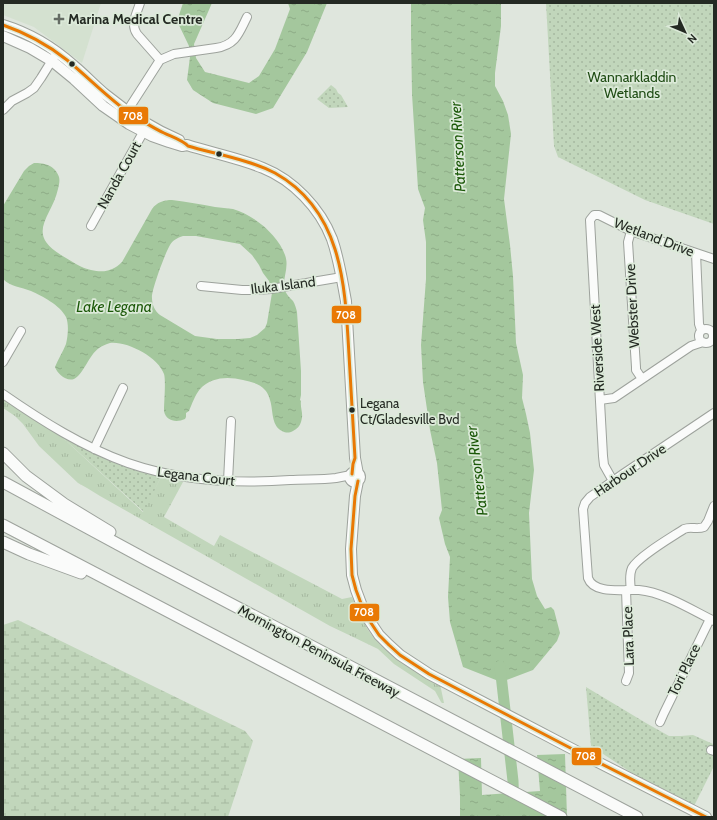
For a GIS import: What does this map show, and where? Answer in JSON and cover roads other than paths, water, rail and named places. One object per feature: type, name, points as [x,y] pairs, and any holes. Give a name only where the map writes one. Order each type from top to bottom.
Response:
[{"type":"highway","points":[[3,453],[32,481],[64,504],[126,543],[149,561]]},
{"type":"highway","name":"Mornington Peninsula Freeway","points":[[3,482],[149,561],[637,817]]},
{"type":"highway","points":[[3,525],[561,817]]},
{"type":"highway","points":[[3,542],[29,554],[121,587]]},
{"type":"main road","points":[[3,25],[38,40],[97,102],[122,120],[145,128],[169,142],[182,146],[187,145],[264,168],[288,183],[301,193],[327,228],[342,276],[346,301],[355,458],[353,464],[355,496],[351,566],[356,590],[365,614],[379,635],[400,655],[429,674],[706,817]]},
{"type":"main road","points":[[3,36],[74,65],[106,95],[127,110],[145,128]]},
{"type":"street","points":[[140,3],[134,22],[134,29],[160,60]]},
{"type":"street","points":[[122,120],[160,60],[174,54],[223,47],[234,40],[247,18]]},
{"type":"street","points":[[3,110],[12,101],[34,88],[54,57]]},
{"type":"street","name":"Nanda Court","points":[[91,226],[145,128]]},
{"type":"street","name":"Wetland Drive","points":[[594,215],[599,215],[631,231],[714,259]]},
{"type":"street","name":"Riverside West","points":[[594,215],[589,224],[604,464],[613,481]]},
{"type":"street","name":"Webster Drive","points":[[631,231],[628,242],[636,370],[642,379]]},
{"type":"street","points":[[600,400],[614,398],[691,346],[709,337],[699,324],[696,253]]},
{"type":"street","name":"Iluka Island","points":[[201,286],[242,290],[271,289],[342,276]]},
{"type":"street","points":[[3,362],[21,331]]},
{"type":"street","points":[[94,449],[122,388]]},
{"type":"street","name":"Legana Court","points":[[3,394],[61,432],[94,449],[128,463],[164,473],[187,478],[256,482],[354,477]]},
{"type":"street","name":"Harbour Drive","points":[[712,620],[653,592],[610,590],[592,584],[588,578],[584,505],[590,497],[714,413]]},
{"type":"street","points":[[228,481],[231,421]]},
{"type":"street","name":"Lara Place","points":[[626,681],[629,673],[628,590],[632,569],[642,557],[684,529],[689,527],[704,527],[714,506]]},
{"type":"street","name":"Tori Place","points":[[660,722],[712,620]]},
{"type":"water","points":[[183,3],[212,3],[194,44],[196,58],[205,72],[249,83],[259,76],[275,49],[290,9],[288,3],[327,3],[307,52],[273,108],[256,114],[213,103],[193,90],[187,80],[190,57],[189,46],[177,21]]},
{"type":"water","points":[[411,3],[501,3],[501,26],[495,73],[495,86],[508,115],[511,134],[504,199],[513,276],[516,343],[523,375],[522,398],[530,433],[534,470],[529,513],[532,579],[537,596],[545,609],[551,607],[554,610],[560,633],[557,641],[533,670],[501,682],[463,667],[450,622],[448,597],[450,557],[445,544],[439,518],[442,510],[437,463],[430,430],[423,382],[421,345],[426,279],[426,242],[423,220],[425,208],[418,189],[412,94]]},
{"type":"water","name":"Lake Legana","points":[[34,163],[52,167],[59,177],[59,184],[55,199],[44,224],[44,239],[50,247],[61,255],[87,269],[104,271],[119,265],[152,209],[158,203],[166,200],[233,209],[257,221],[271,233],[277,240],[285,255],[287,265],[284,287],[285,291],[294,302],[297,312],[301,371],[300,400],[302,416],[301,423],[298,427],[289,432],[283,432],[276,426],[269,396],[266,391],[258,384],[232,378],[220,378],[204,385],[197,394],[189,411],[186,413],[185,419],[175,421],[169,419],[164,411],[165,377],[161,368],[149,356],[141,351],[133,347],[117,343],[104,345],[95,351],[74,379],[71,380],[65,378],[60,374],[55,367],[66,344],[68,323],[66,317],[60,309],[45,298],[6,282],[3,279],[3,206],[24,171]],"holes":[[[183,236],[196,236],[240,244],[252,255],[269,281],[272,293],[267,323],[265,328],[257,335],[250,338],[238,339],[217,339],[195,336],[160,315],[155,310],[152,294],[159,271],[170,245],[175,239]]]},
{"type":"water","points":[[565,754],[567,817],[460,817],[458,759],[481,758],[482,795],[540,791],[537,755]]},
{"type":"waterway","name":"Patterson River","points":[[500,666],[513,781],[514,817]]},
{"type":"place","name":"Marina Medical Centre","points":[[59,19]]},
{"type":"place","name":"Legana Ct/Gladesville Bvd","points":[[352,410]]},
{"type":"park label","name":"Wannarkladdin Wetlands","points":[[632,86]]}]
